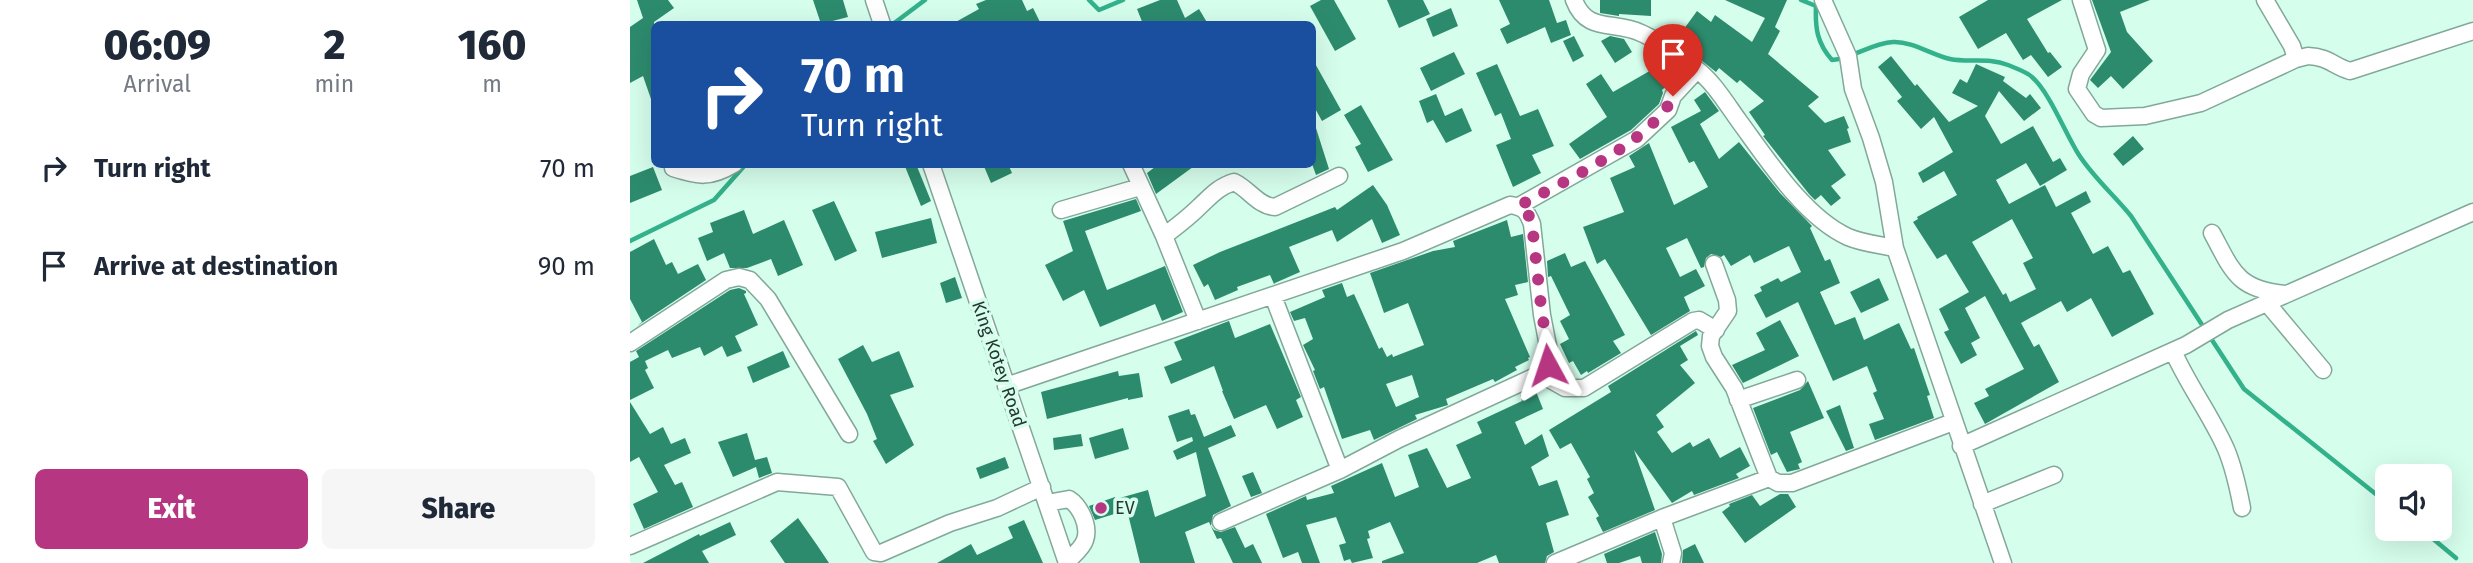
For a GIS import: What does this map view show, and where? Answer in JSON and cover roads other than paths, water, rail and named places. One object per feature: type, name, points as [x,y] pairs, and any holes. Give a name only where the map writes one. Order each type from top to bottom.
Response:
[{"type":"street","points":[[874,0],[878,21]]},
{"type":"street","points":[[1574,0],[1579,14],[1590,20],[1641,33],[1697,70],[1719,93],[1787,186],[1811,210],[1849,238],[1895,248]]},
{"type":"street","points":[[1823,0],[1847,56],[1853,89],[1884,182],[1895,248],[2003,563]]},
{"type":"street","points":[[2081,0],[2097,50],[2081,74],[2077,89],[2094,114],[2101,118],[2146,116],[2185,108],[2308,56],[2321,56],[2350,71],[2473,31]]},
{"type":"street","points":[[2265,0],[2292,46],[2296,59]]},
{"type":"street","points":[[1519,206],[1637,139],[1668,110],[1673,96],[1697,70]]},
{"type":"street","points":[[673,168],[705,176],[718,174],[728,168]]},
{"type":"street","name":"King Kotey Road","points":[[932,168],[1067,562]]},
{"type":"street","points":[[1133,168],[1164,236],[1198,321]]},
{"type":"street","points":[[1164,236],[1224,185],[1234,182],[1244,186],[1252,196],[1268,207],[1275,207],[1339,176]]},
{"type":"street","points":[[1061,210],[1140,187]]},
{"type":"street","points":[[1006,386],[1403,251],[1510,205],[1527,211],[1532,224],[1542,315],[1549,351],[1548,365],[1540,374],[1399,439],[1340,470],[1220,522]]},
{"type":"street","points":[[1961,446],[2180,348],[2228,320],[2473,212]]},
{"type":"street","points":[[2212,233],[2232,271],[2246,283],[2262,291],[2286,294]]},
{"type":"street","points":[[1714,264],[1727,300],[1728,312],[1711,336],[1710,346],[1738,400],[1769,478],[1778,484],[1793,483],[1953,422]]},
{"type":"street","points":[[630,343],[726,280],[739,276],[750,280],[768,299],[849,433]]},
{"type":"street","points":[[1273,296],[1340,470]]},
{"type":"street","points":[[2267,303],[2323,370]]},
{"type":"street","points":[[1540,374],[1565,388],[1584,388],[1693,321],[1699,320],[1716,330]]},
{"type":"street","points":[[2180,348],[2185,379],[2225,446],[2234,470],[2242,508]]},
{"type":"street","points":[[1738,400],[1797,380]]},
{"type":"street","points":[[1982,504],[2054,475]]},
{"type":"street","points":[[1555,563],[1662,518],[1769,478]]},
{"type":"street","points":[[630,546],[778,482],[838,488],[874,552],[881,553],[950,523],[996,508],[1044,495],[1069,499],[1077,505],[1082,515],[1086,537],[1081,548],[1067,562]]},
{"type":"street","points":[[1662,518],[1673,553],[1671,563]]},
{"type":"waterway","points":[[897,21],[925,0]]},
{"type":"waterway","points":[[1089,0],[1099,10],[1123,0]]},
{"type":"waterway","points":[[1801,0],[1816,6],[1818,35],[1832,60],[1878,45],[1900,42],[1950,59],[2001,63],[2032,77],[2051,103],[2079,155],[2131,216],[2244,389],[2375,493]]},
{"type":"waterway","points":[[630,241],[714,200],[742,168]]},
{"type":"waterway","points":[[2436,541],[2456,558]]},
{"type":"place","name":"EV","points":[[1101,508]]}]
